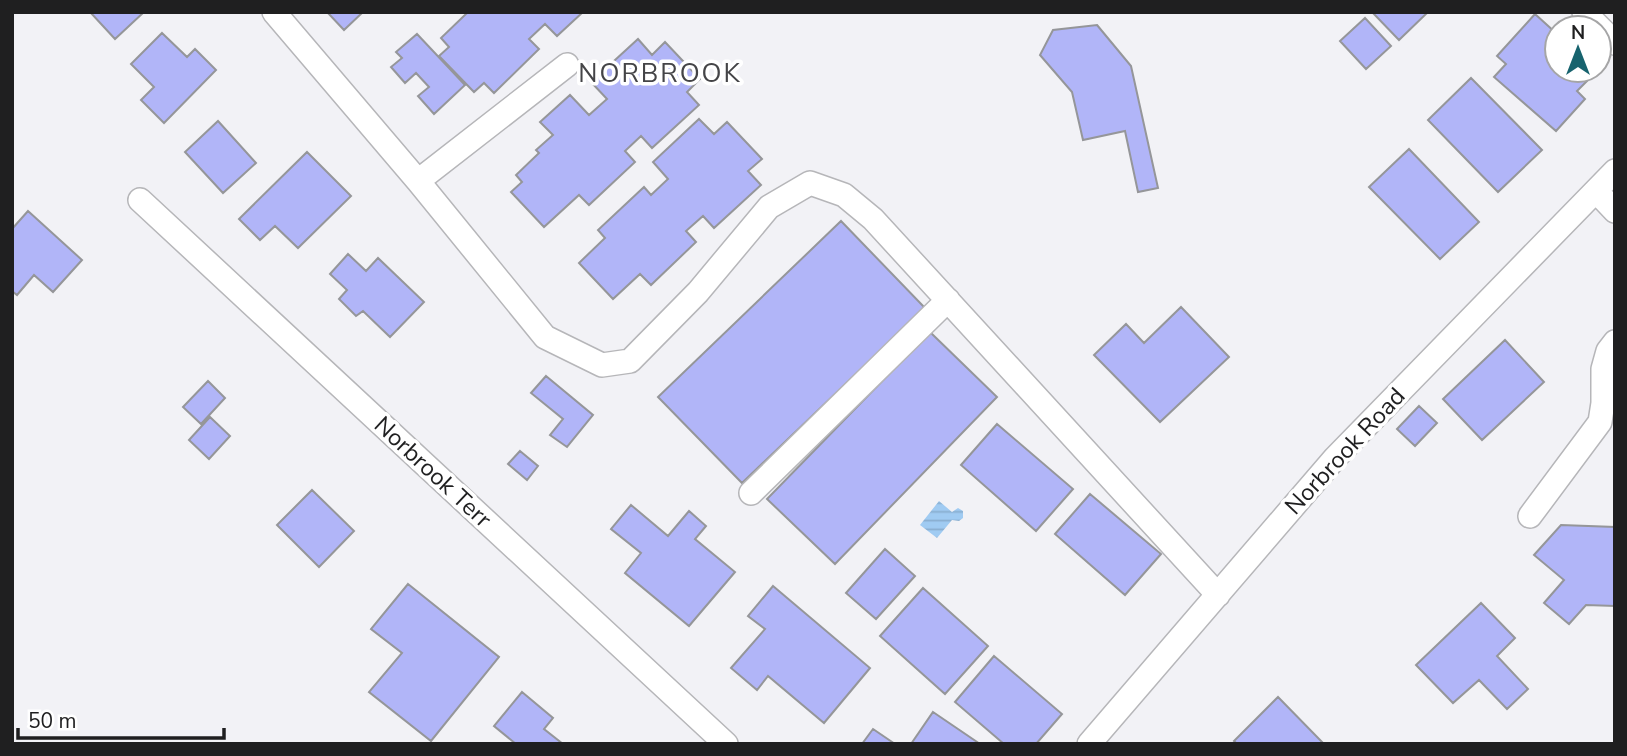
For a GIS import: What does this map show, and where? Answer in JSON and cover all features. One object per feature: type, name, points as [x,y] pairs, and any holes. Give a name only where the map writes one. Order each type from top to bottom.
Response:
[{"type":"street","points":[[274,12],[418,181],[545,337],[602,365],[630,361],[698,292],[769,207],[810,183],[844,195],[873,219],[1218,595]]},
{"type":"street","points":[[1584,12],[1615,43]]},
{"type":"street","points":[[418,181],[567,65]]},
{"type":"street","name":"Norbrook Road","points":[[1089,744],[1335,458],[1615,171]]},
{"type":"street","points":[[1596,191],[1615,211]]},
{"type":"street","name":"Norbrook Terr","points":[[140,200],[726,744]]},
{"type":"street","points":[[751,493],[948,300]]},
{"type":"street","points":[[1530,516],[1600,422],[1603,369],[1608,351],[1615,342]]},
{"type":"water","points":[[939,501],[952,512],[958,508],[963,511],[963,518],[959,521],[952,520],[937,538],[920,525]]},
{"type":"building","points":[[90,12],[144,12],[115,39]]},
{"type":"building","points":[[327,12],[363,12],[344,30]]},
{"type":"building","points":[[468,12],[583,12],[557,36],[545,24],[529,39],[539,49],[494,93],[484,83],[474,92],[439,56],[449,47],[441,38]]},
{"type":"building","points":[[1372,12],[1428,12],[1399,40]]},
{"type":"building","points":[[1535,14],[1543,21],[1543,84],[1584,84],[1577,91],[1585,99],[1556,131],[1494,77],[1506,64],[1497,56]]},
{"type":"building","points":[[1365,18],[1391,46],[1366,69],[1340,41]]},
{"type":"building","points":[[1097,25],[1131,66],[1158,188],[1138,192],[1125,131],[1083,140],[1072,92],[1040,55],[1053,30]]},
{"type":"building","points":[[162,33],[187,57],[195,49],[216,70],[164,123],[141,100],[154,87],[131,64]]},
{"type":"building","points":[[417,34],[465,85],[434,114],[418,96],[429,87],[416,73],[405,83],[391,67],[402,58],[396,52]]},
{"type":"building","points":[[638,39],[652,55],[665,42],[700,79],[687,92],[699,105],[652,148],[641,136],[625,151],[635,162],[589,205],[579,195],[544,227],[511,192],[522,182],[516,175],[539,153],[536,150],[553,135],[540,122],[570,95],[589,115],[607,99],[591,82]]},
{"type":"building","points":[[1471,78],[1542,150],[1498,192],[1428,120]]},
{"type":"building","points":[[699,119],[714,134],[727,122],[762,159],[748,171],[761,185],[714,228],[703,216],[686,231],[696,242],[651,285],[640,274],[613,299],[579,263],[605,238],[598,230],[644,187],[651,195],[668,179],[653,162]]},
{"type":"building","points":[[218,121],[256,163],[223,193],[185,152]]},
{"type":"building","points":[[1409,149],[1479,222],[1440,259],[1369,187]]},
{"type":"building","points":[[307,152],[351,196],[298,248],[275,226],[260,240],[239,219]]},
{"type":"building","points":[[28,211],[82,260],[53,292],[34,275],[17,295],[12,291],[12,229]]},
{"type":"building","points":[[841,221],[925,308],[742,483],[658,397]]},
{"type":"building","points":[[348,254],[366,271],[378,258],[424,302],[390,337],[363,311],[356,316],[339,299],[347,290],[330,274]]},
{"type":"building","points":[[1181,307],[1229,357],[1160,422],[1094,355],[1126,324],[1144,343]]},
{"type":"building","points":[[930,332],[997,397],[835,564],[767,499]]},
{"type":"building","points":[[1505,340],[1544,382],[1482,440],[1443,399]]},
{"type":"building","points":[[546,376],[593,415],[567,447],[550,435],[563,419],[531,393]]},
{"type":"building","points":[[208,381],[225,398],[201,424],[183,407]]},
{"type":"building","points":[[1419,406],[1437,423],[1415,446],[1397,429]]},
{"type":"building","points":[[210,417],[230,436],[209,459],[189,440]]},
{"type":"building","points":[[997,424],[1073,489],[1036,531],[961,465]]},
{"type":"building","points":[[520,451],[538,466],[527,480],[508,464]]},
{"type":"building","points":[[312,490],[354,531],[319,567],[277,525]]},
{"type":"building","points":[[1090,494],[1161,554],[1125,595],[1055,534]]},
{"type":"building","points":[[631,505],[668,536],[689,511],[706,526],[695,539],[735,572],[689,626],[625,573],[641,553],[611,529]]},
{"type":"building","points":[[1561,525],[1615,527],[1615,606],[1586,605],[1569,624],[1544,603],[1564,580],[1534,555]]},
{"type":"building","points":[[885,549],[915,576],[876,619],[846,593]]},
{"type":"building","points":[[408,584],[499,657],[431,741],[369,692],[402,653],[371,629]]},
{"type":"building","points":[[773,586],[870,668],[824,723],[768,676],[757,690],[731,668],[765,629],[748,616]]},
{"type":"building","points":[[923,588],[988,646],[945,694],[880,636]]},
{"type":"building","points":[[1481,603],[1515,638],[1497,656],[1528,689],[1507,709],[1479,680],[1453,703],[1416,665]]},
{"type":"building","points":[[994,656],[1062,714],[1036,744],[1004,744],[955,702]]},
{"type":"building","points":[[522,692],[553,718],[544,729],[563,744],[516,744],[494,726]]},
{"type":"building","points":[[1278,697],[1324,744],[1237,744],[1234,741]]},
{"type":"building","points":[[933,712],[980,744],[911,744]]},
{"type":"building","points":[[873,729],[895,744],[862,744]]},
{"type":"district","name":"NORBROOK","points":[[660,73]]}]
